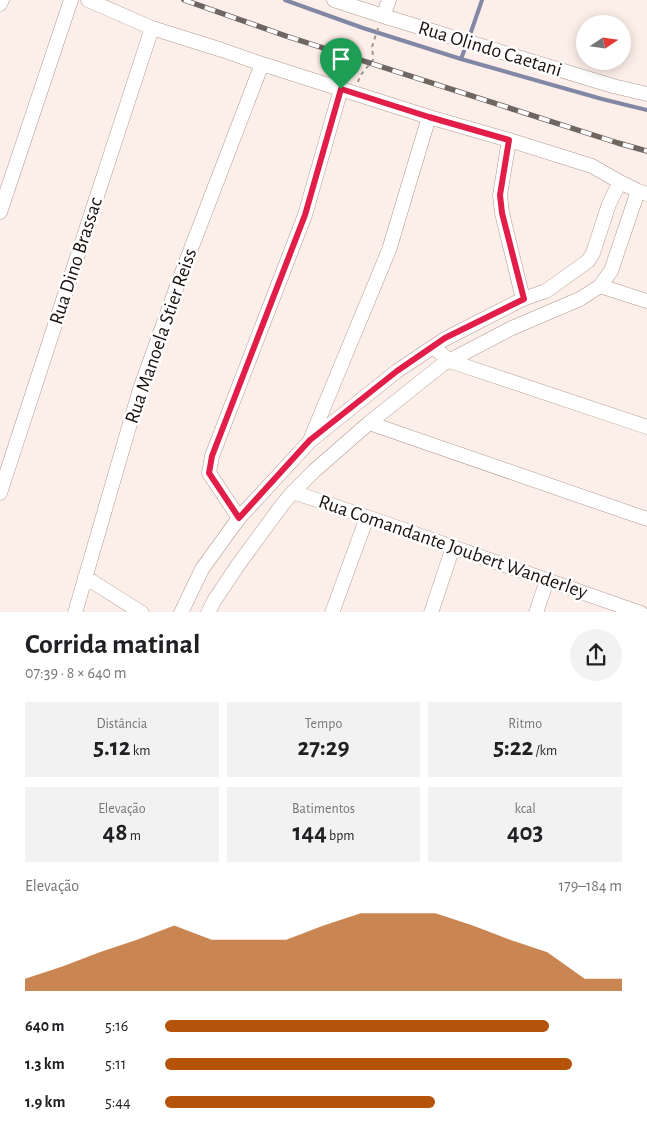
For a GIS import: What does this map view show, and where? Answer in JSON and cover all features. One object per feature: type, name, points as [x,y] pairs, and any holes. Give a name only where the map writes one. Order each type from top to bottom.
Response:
[{"type":"street","points":[[0,4],[2,0]]},
{"type":"street","points":[[0,212],[71,0]]},
{"type":"street","points":[[88,0],[152,28],[429,117],[592,166],[642,192],[611,271],[600,286],[580,299],[512,328],[450,361],[423,379],[368,423],[293,492],[238,565],[208,612]]},
{"type":"street","name":"Rua Olindo Caetani","points":[[334,0],[381,19],[613,86],[647,94]]},
{"type":"street","points":[[381,19],[389,0]]},
{"type":"street","name":"Rua Dino Brassac","points":[[0,494],[152,28]]},
{"type":"street","name":"Rua Manoela Stier Reiss","points":[[75,612],[140,389],[181,275],[262,64]]},
{"type":"street","points":[[239,518],[209,473],[212,456],[305,215],[341,89]]},
{"type":"street","points":[[310,440],[389,250],[429,117]]},
{"type":"street","points":[[509,140],[500,195],[502,213],[524,299]]},
{"type":"street","points":[[181,612],[202,569],[239,518],[310,440],[397,371],[445,338],[524,299],[546,291],[588,262],[593,253],[609,204],[620,182]]},
{"type":"street","points":[[600,286],[647,301]]},
{"type":"street","points":[[433,347],[450,361],[647,426]]},
{"type":"street","points":[[368,423],[647,519]]},
{"type":"street","name":"Rua Comandante Joubert Wanderley","points":[[293,492],[641,612]]},
{"type":"street","points":[[332,612],[367,517]]},
{"type":"street","points":[[431,612],[453,547]]},
{"type":"street","points":[[85,576],[142,612]]},
{"type":"street","points":[[536,612],[547,580]]},
{"type":"path","points":[[356,86],[360,76],[373,60],[372,47],[381,19]]},
{"type":"waterway","points":[[285,0],[363,28],[461,59]]},
{"type":"waterway","points":[[471,32],[482,0]]},
{"type":"waterway","points":[[464,51],[461,59],[647,110]]},
{"type":"railway","points":[[184,0],[286,36],[647,151]]},
{"type":"route","points":[[341,89],[509,140],[500,195],[502,213],[524,299],[445,338],[397,371],[310,440],[239,518],[209,473],[212,456],[305,215],[341,89]]}]
